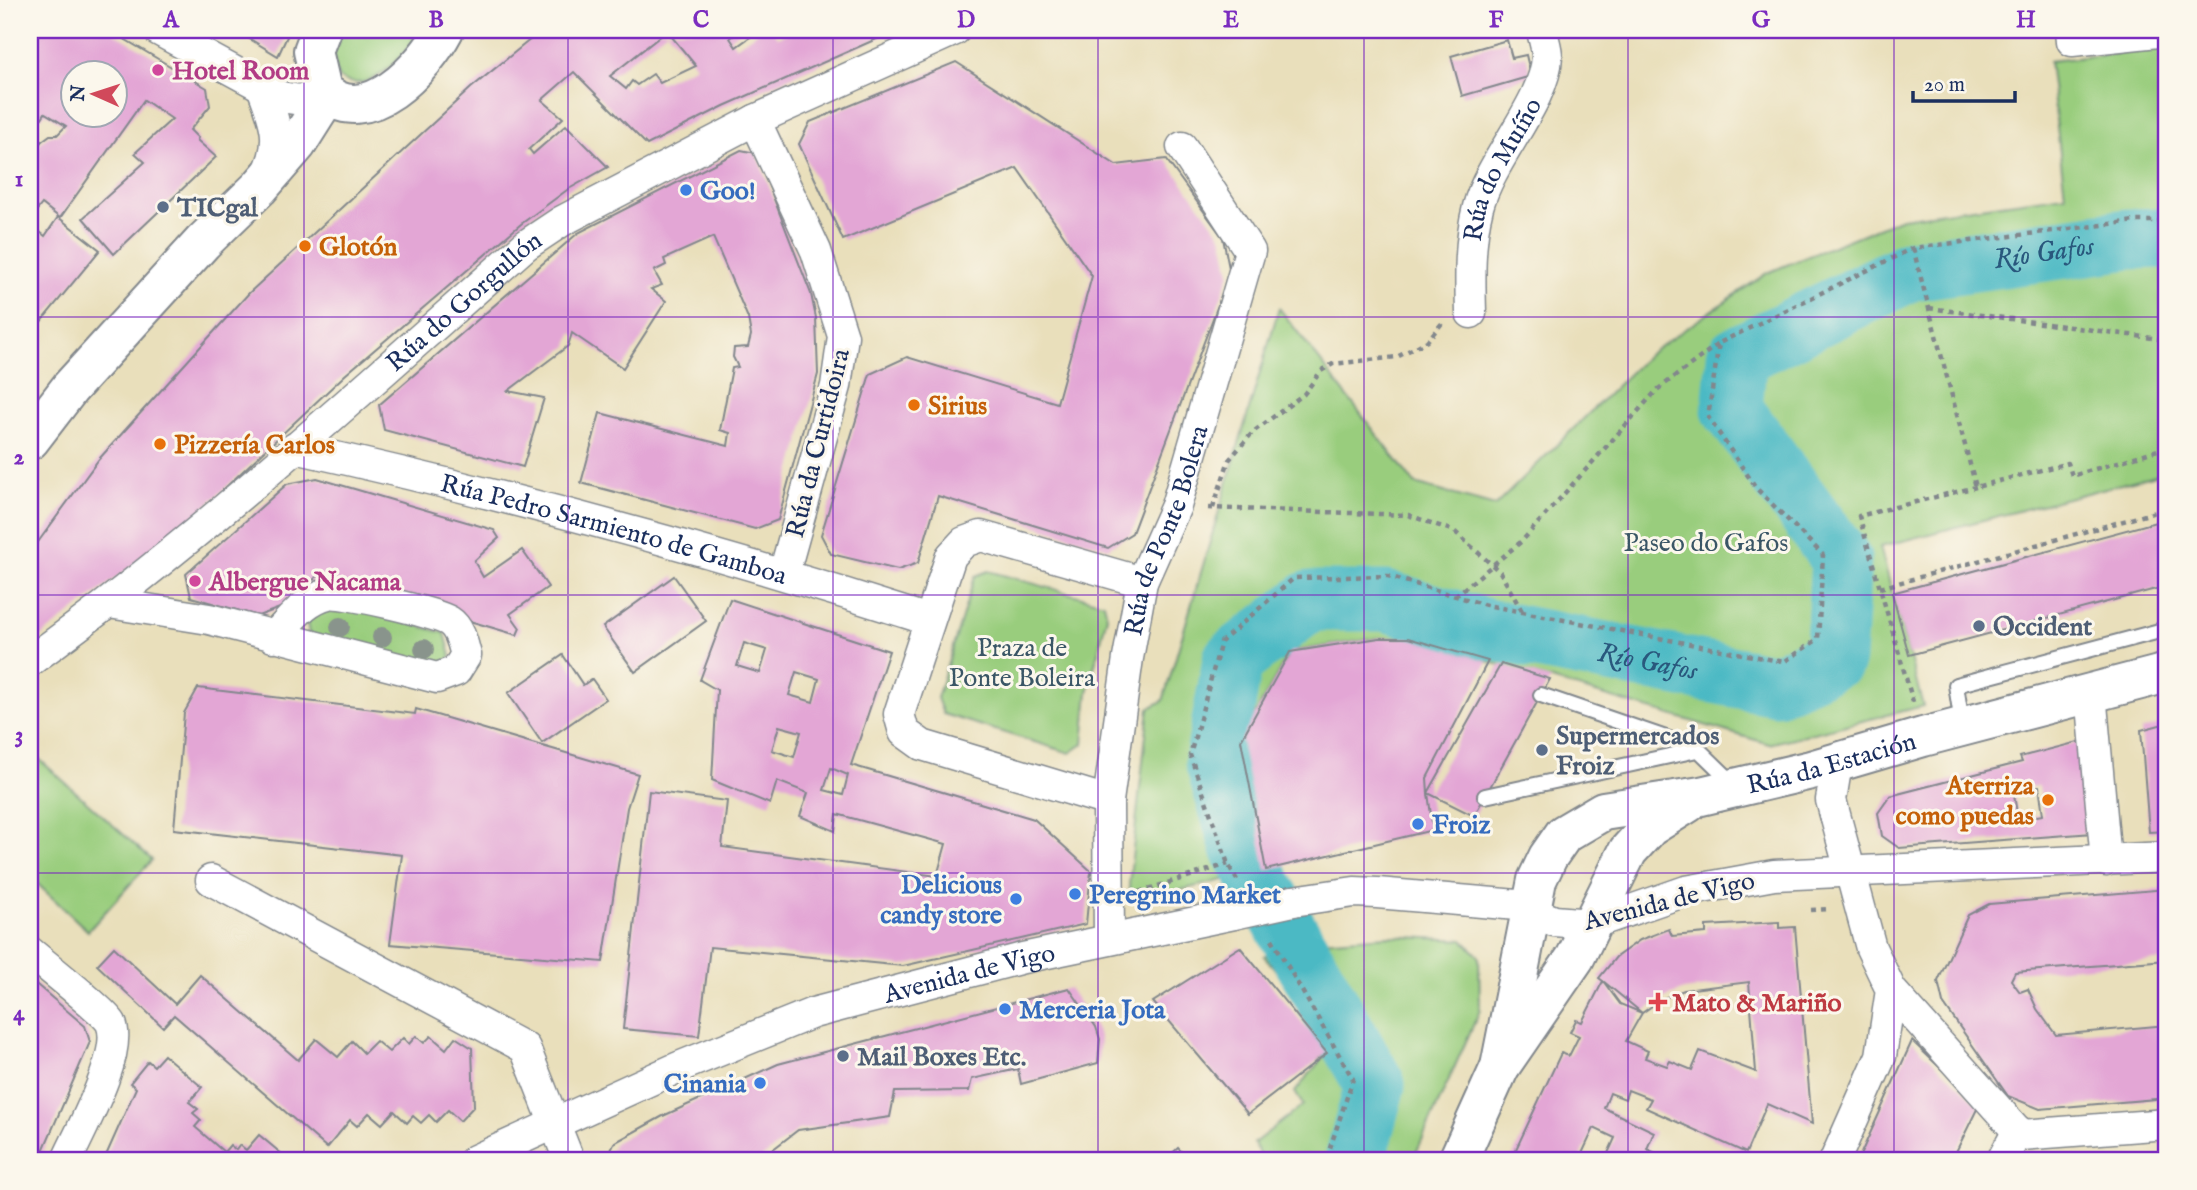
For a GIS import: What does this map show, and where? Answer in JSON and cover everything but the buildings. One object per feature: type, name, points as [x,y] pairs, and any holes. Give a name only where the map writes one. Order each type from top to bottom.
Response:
[{"type":"main road","points":[[321,30],[313,51],[314,65],[325,92],[347,103],[371,101]]},
{"type":"main road","points":[[259,188],[316,149],[371,101],[388,93],[421,66],[449,35]]},
{"type":"main road","points":[[30,440],[70,388],[203,242],[259,188],[297,144],[325,92]]},
{"type":"main road","name":"Rúa da Estación","points":[[1719,791],[1826,778],[1923,737],[2167,673]]},
{"type":"main road","points":[[1500,1067],[1537,880],[1548,857],[1564,834],[1603,811],[1719,791]]},
{"type":"main road","points":[[1458,1160],[1500,1067],[1575,958],[1629,851],[1650,827],[1719,791]]},
{"type":"street","points":[[158,30],[281,97],[302,100],[325,92]]},
{"type":"street","name":"Rúa do Gorgullón","points":[[30,661],[110,603],[295,448],[526,246],[562,221],[755,120],[955,30]]},
{"type":"street","name":"Rúa do Muíño","points":[[1471,313],[1470,265],[1479,206],[1501,153],[1538,92],[1547,56],[1542,30]]},
{"type":"street","points":[[2071,35],[2167,31]]},
{"type":"street","points":[[259,188],[276,157],[276,124],[262,87]]},
{"type":"street","name":"Rúa da Curtidoira","points":[[755,120],[817,251],[843,336],[835,386],[784,573]]},
{"type":"street","name":"Rúa de Ponte Bolera","points":[[1109,939],[1108,801],[1128,658],[1142,582],[1176,506],[1250,251],[1182,147]]},
{"type":"street","name":"Rúa Pedro Sarmiento de Gamboa","points":[[295,448],[784,573],[929,620]]},
{"type":"street","points":[[1108,801],[922,745],[904,732],[900,714],[951,556],[964,542],[981,536],[1142,582]]},
{"type":"street","points":[[110,603],[209,619],[273,637],[437,678],[456,671],[466,654],[461,636],[450,621],[345,593],[327,594],[310,601],[273,637]]},
{"type":"street","points":[[2091,693],[2106,861]]},
{"type":"street","points":[[1826,778],[1871,948],[1891,990],[2021,1135],[2167,1124]]},
{"type":"street","name":"Avenida de Vigo","points":[[475,1160],[679,1067],[813,1013],[1023,958],[1109,939],[1238,900],[1293,901],[1353,892],[1491,903],[1531,909],[1554,921],[1591,925],[1625,914],[1641,904],[1686,891],[1774,875],[2167,857]]},
{"type":"street","points":[[211,880],[525,1048],[569,1160]]},
{"type":"street","points":[[1491,903],[1505,918],[1523,954]]},
{"type":"street","points":[[30,952],[110,1022],[114,1040],[105,1074],[67,1160]]},
{"type":"street","points":[[1835,1160],[1881,1056],[1891,990]]},
{"type":"street","points":[[2002,1160],[2018,1131]]},
{"type":"lane","points":[[1963,727],[1956,685],[2167,629]]},
{"type":"lane","points":[[1541,695],[1698,749],[1719,791]]},
{"type":"lane","points":[[1485,796],[1698,749]]},
{"type":"path","points":[[1455,596],[1490,564],[1522,541],[1657,390],[1719,343],[1913,248],[2134,221],[2167,221]]},
{"type":"path","points":[[1913,248],[1976,487]]},
{"type":"path","points":[[1929,308],[2167,340]]},
{"type":"path","points":[[1213,508],[1229,460],[1253,432],[1304,394],[1321,371],[1333,364],[1397,357],[1427,341],[1450,316],[1471,313]]},
{"type":"path","points":[[1238,900],[1190,755],[1221,642],[1294,578],[1388,576],[1522,612],[1784,662],[1818,639],[1823,555],[1757,489],[1709,417],[1719,343]]},
{"type":"path","points":[[1923,737],[1859,516],[2068,463],[2072,476],[2161,449],[2164,465],[2167,464]]},
{"type":"path","points":[[1176,506],[1408,515],[1454,531],[1500,572],[1522,612]]},
{"type":"path","points":[[1880,588],[2167,509]]},
{"type":"path","points":[[1132,895],[1228,864]]},
{"type":"path","points":[[1811,910],[1830,909]]},
{"type":"path","points":[[1269,933],[1353,1079],[1326,1160]]},
{"type":"green space","points":[[342,30],[422,30],[406,51],[385,71],[362,82],[350,82],[338,77],[333,56]]},
{"type":"green space","name":"Paseo do Gafos","points":[[2167,48],[2167,472],[1880,547],[1923,706],[1769,744],[1408,638],[1379,638],[1290,652],[1241,740],[1266,870],[1134,901],[1129,885],[1149,708],[1163,701],[1279,308],[1415,484],[1495,506],[1649,354],[1767,273],[1902,218],[2065,195],[2049,61]]},
{"type":"green space","name":"Praza de Ponte Boleira","points":[[988,571],[1104,603],[1107,616],[1088,692],[1083,744],[1070,753],[943,714],[937,698],[975,576]]},
{"type":"green space","points":[[330,602],[445,633],[451,656],[441,669],[309,634],[306,618]]},
{"type":"green space","points":[[30,751],[152,860],[88,931],[30,877]]},
{"type":"green space","points":[[1388,936],[1463,940],[1479,956],[1480,1010],[1413,1160],[1262,1160],[1254,1143],[1303,1105],[1295,1092],[1336,1041],[1264,956],[1290,943]]},
{"type":"waterway","name":"Río Gafos","points":[[1355,1160],[1375,1085],[1241,848],[1215,761],[1233,660],[1310,601],[1385,601],[1486,629],[1776,685],[1835,658],[1841,559],[1732,409],[1737,356],[1912,270],[2129,239],[2167,238]]},
{"type":"place","name":"Hotel Room","points":[[158,70]]},
{"type":"place","name":"Goo!","points":[[686,190]]},
{"type":"place","name":"TICgal","points":[[163,207]]},
{"type":"place","name":"Glotón","points":[[305,246]]},
{"type":"place","name":"Sirius","points":[[914,405]]},
{"type":"place","name":"Pizzería Carlos","points":[[160,444]]},
{"type":"place","name":"Albergue Nacama","points":[[195,581]]},
{"type":"place","name":"Occident","points":[[1979,626]]},
{"type":"place","name":"Supermercados Froiz","points":[[1542,750]]},
{"type":"place","name":"Aterriza como puedas","points":[[2048,800]]},
{"type":"place","name":"Froiz","points":[[1418,824]]},
{"type":"place","name":"Peregrino Market","points":[[1075,894]]},
{"type":"place","name":"Delicious candy store","points":[[1016,899]]},
{"type":"place","name":"Mato & Mariño","points":[[1658,1002]]},
{"type":"place","name":"Merceria Jota","points":[[1005,1009]]},
{"type":"place","name":"Mail Boxes Etc.","points":[[843,1056]]},
{"type":"place","name":"Cinania","points":[[760,1083]]}]
